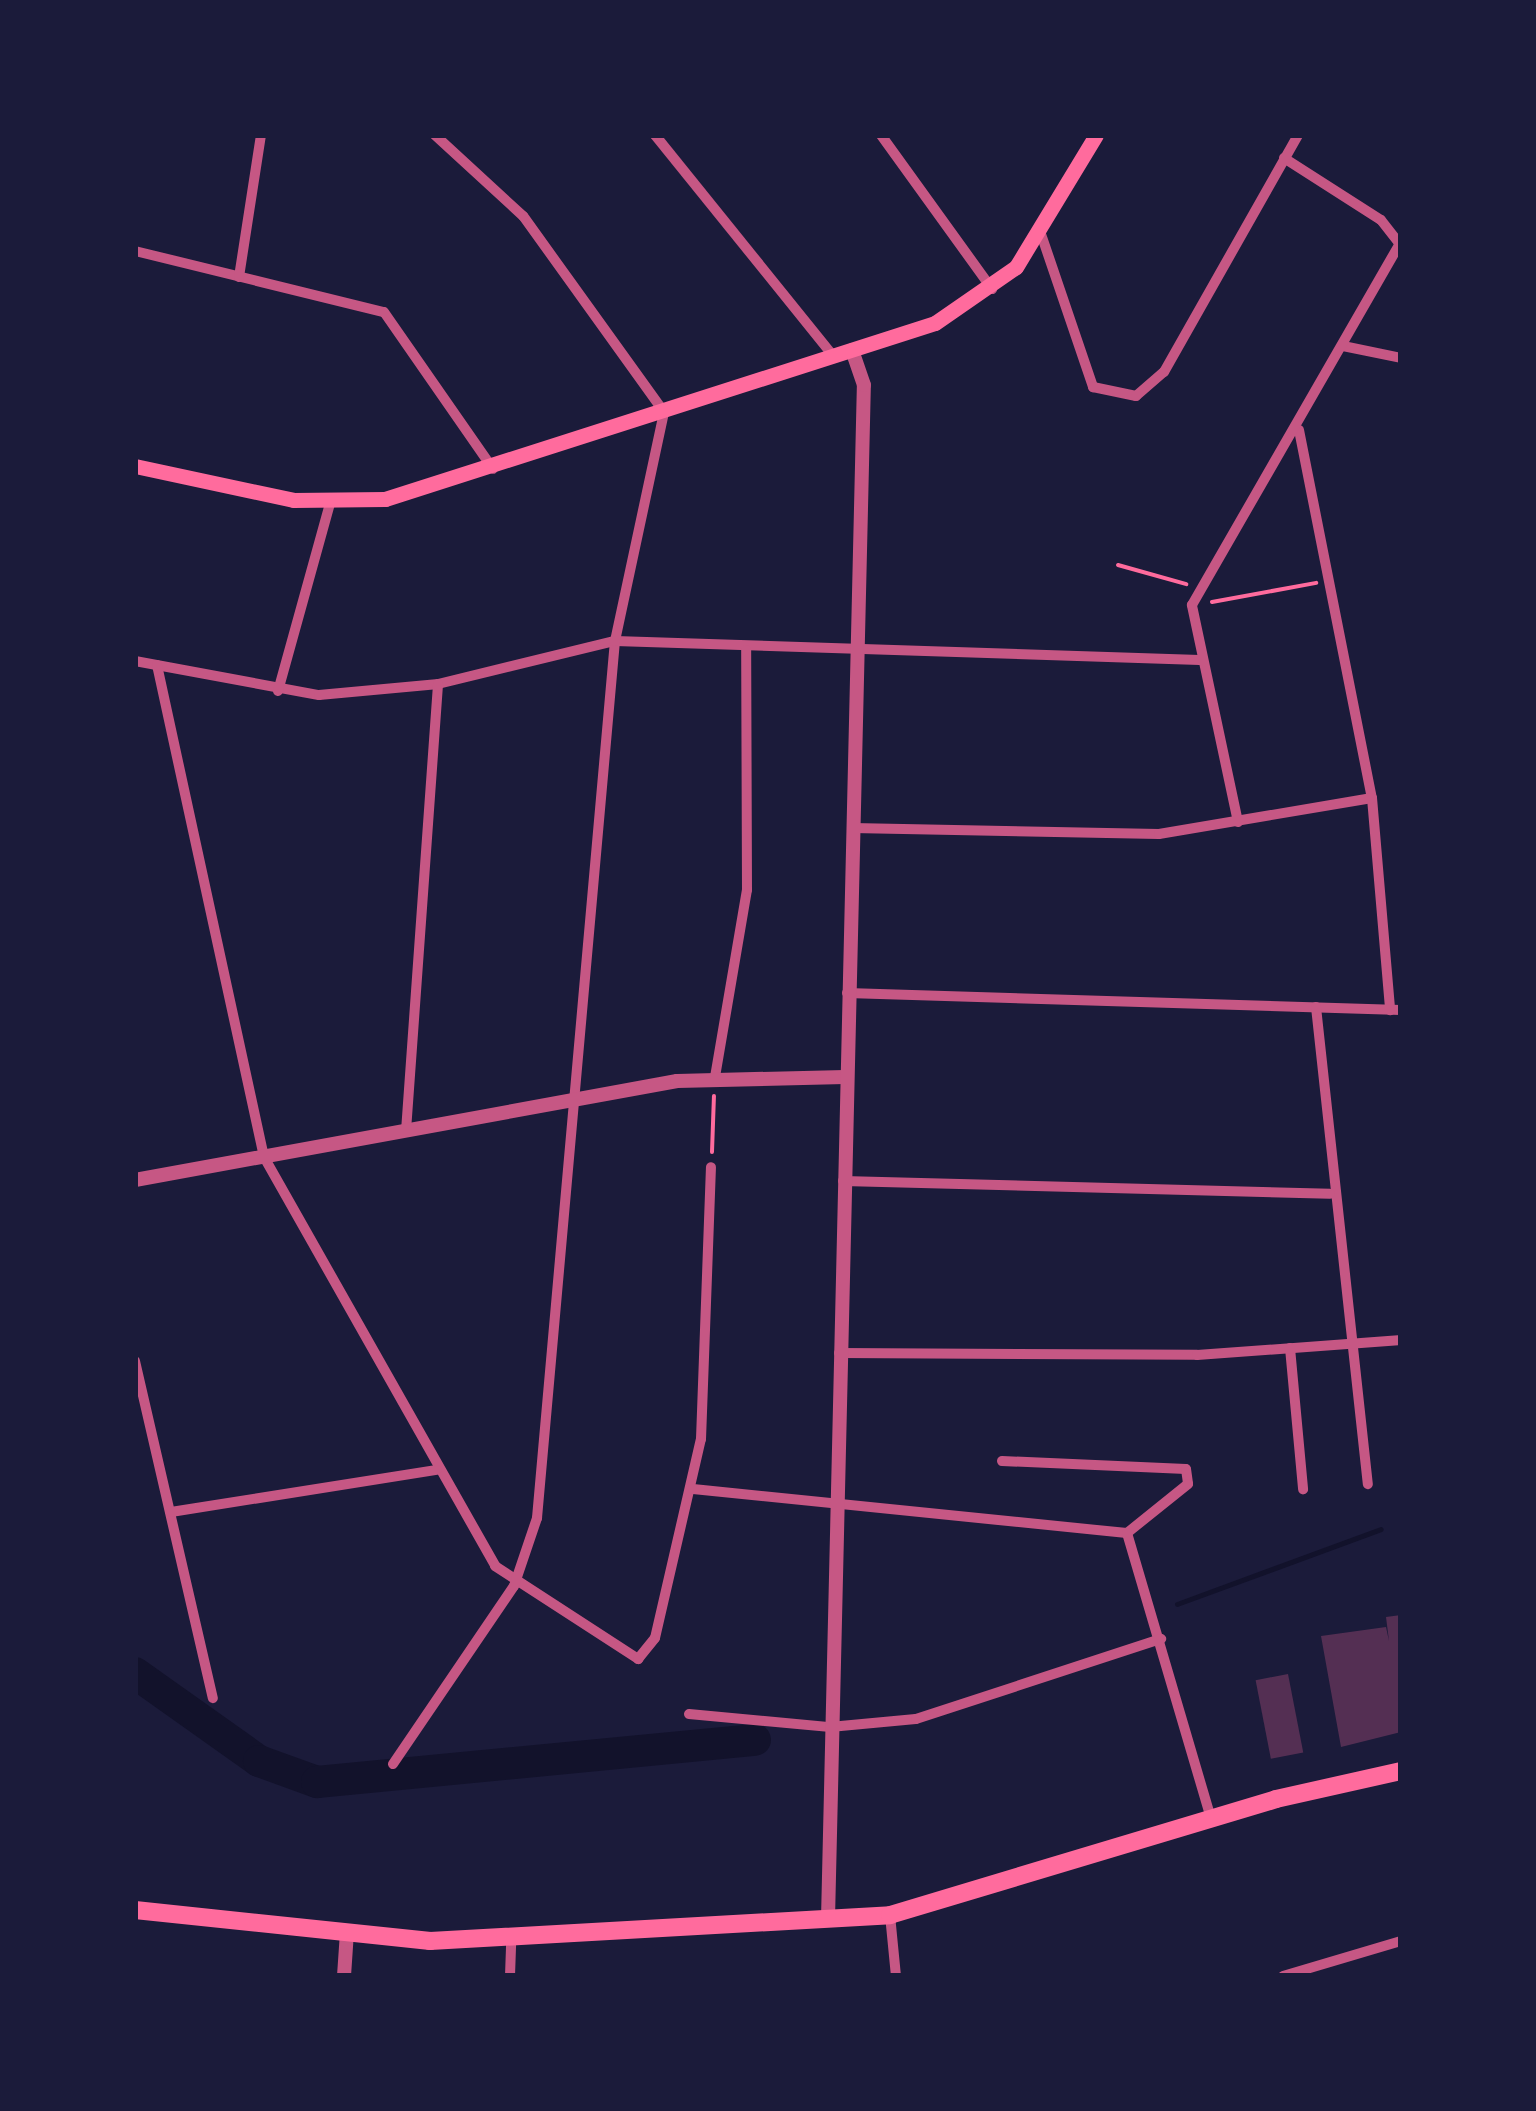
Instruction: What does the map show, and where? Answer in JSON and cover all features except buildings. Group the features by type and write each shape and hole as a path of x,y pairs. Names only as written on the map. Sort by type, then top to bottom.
{"main road":[{"path":"135,466 330,503 420,492 935,323 993,290 1041,234 1093,136"},
{"path":"135,1910 347,1932 511,1939 890,1915 1211,1818 1401,1771"}],"street":[{"path":"239,277 261,135"},
{"path":"392,1764 514,1586 537,1518 615,641 664,412 523,216 435,135"},
{"path":"655,135 834,357"},
{"path":"881,135 993,290"},
{"path":"1041,234 1093,387 1136,396 1164,372 1298,135"},
{"path":"1238,822 1200,660 1192,605 1298,430 1400,245 1381,220 1284,158"},
{"path":"135,251 384,312 493,469"},
{"path":"1343,346 1401,358"},
{"path":"828,1918 838,1353 864,385 852,350"},
{"path":"848,992 1395,1010 1372,798 1298,430"},
{"path":"278,691 330,503"},
{"path":"135,660 278,691 438,684 615,641 857,654 1200,660"},
{"path":"715,1076 747,890 746,650"},
{"path":"157,665 264,1157 436,1470 514,1586 626,1656 646,1654 655,1638 693,1488 709,1373 711,1167"},
{"path":"406,1131 438,684"},
{"path":"852,828 1158,834 1372,798"},
{"path":"1316,1007 1330,1194 1368,1484"},
{"path":"135,1180 715,1076 845,1077"},
{"path":"843,1181 1330,1194"},
{"path":"838,1353 1290,1348 1401,1340"},
{"path":"1290,1348 1303,1489"},
{"path":"135,1361 213,1698"},
{"path":"693,1488 1126,1533 1188,1484 1186,1469 1002,1461"},
{"path":"171,1512 436,1470"},
{"path":"1126,1533 1162,1638 1211,1818"},
{"path":"689,1714 830,1727 916,1720 1162,1638"},
{"path":"890,1915 896,1976"},
{"path":"344,1976 347,1932"},
{"path":"510,1976 511,1939"},
{"path":"1283,1976 1401,1941"}],"path":[{"path":"1118,566 1200,588"},
{"path":"1192,605 1331,580"},
{"path":"711,1167 715,1076"}],"waterway":[{"path":"1177,1604 1381,1529"},
{"path":"135,1673 259,1761 317,1782 755,1740"}]}
